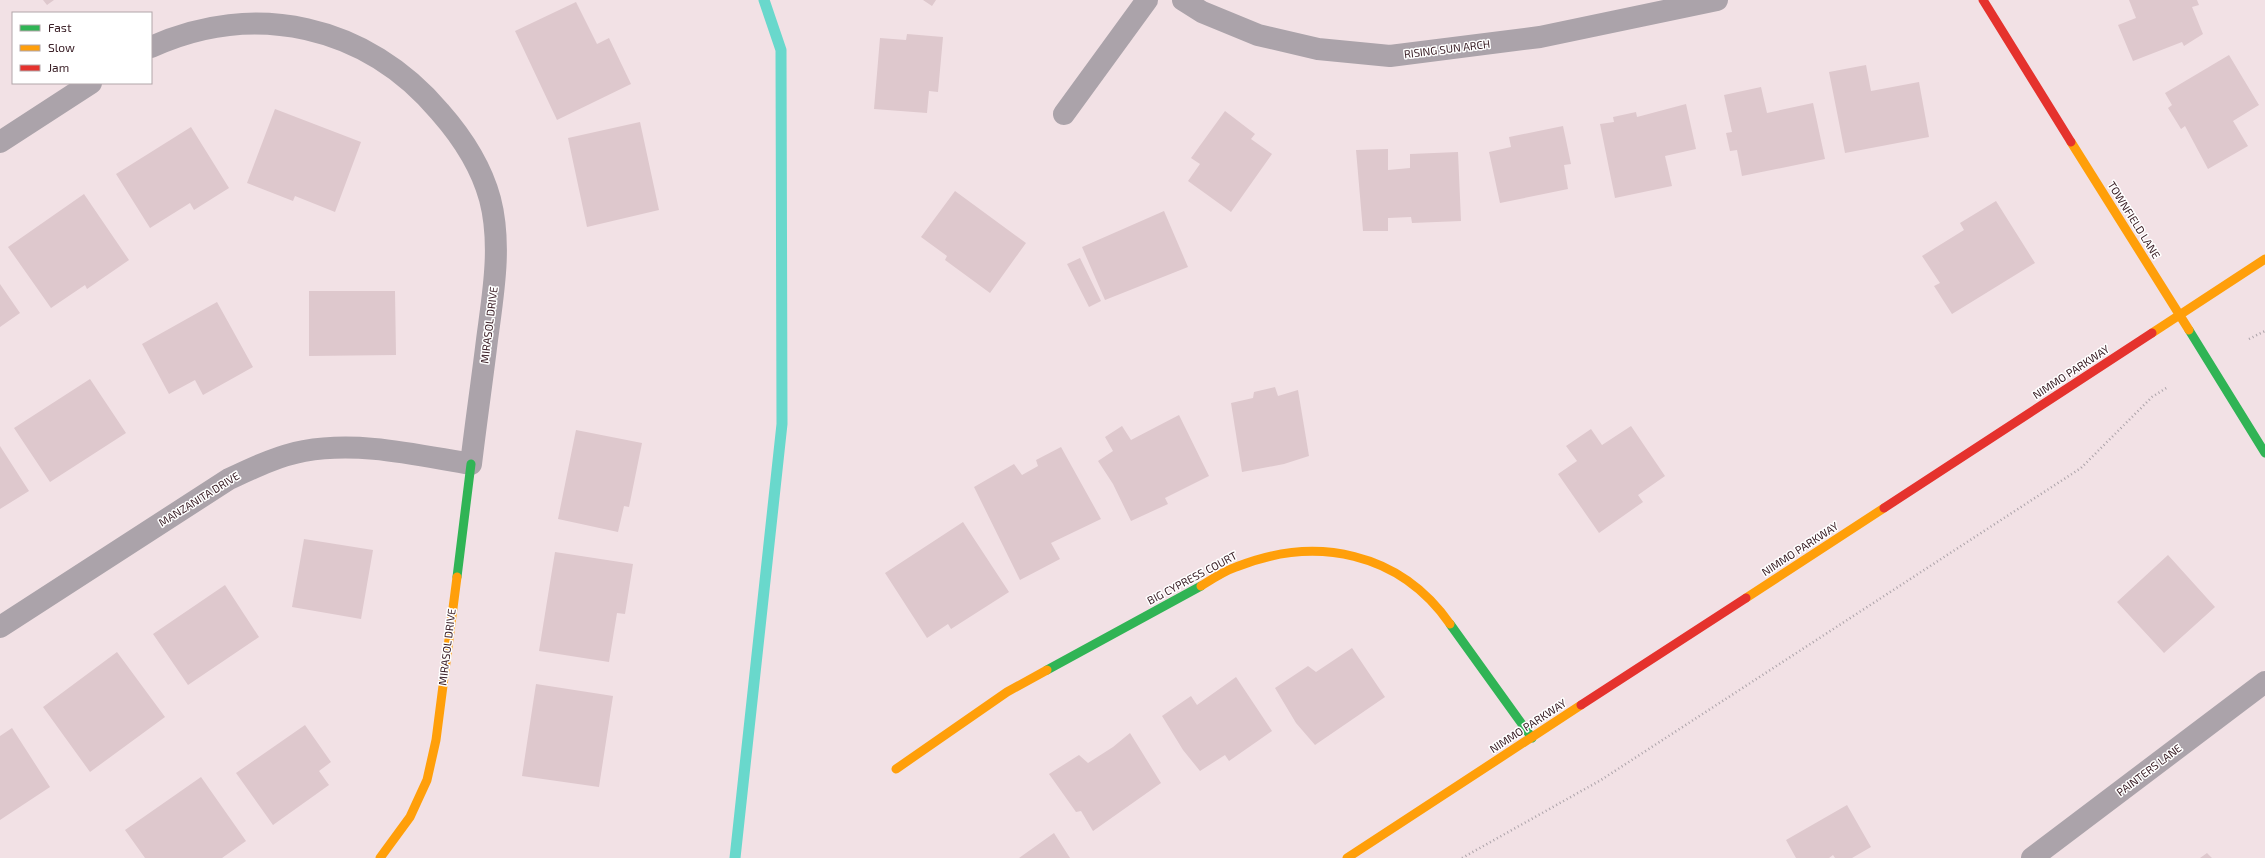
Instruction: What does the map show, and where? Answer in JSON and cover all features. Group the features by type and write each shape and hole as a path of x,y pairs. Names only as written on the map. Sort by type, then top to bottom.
{"street":[{"path":"1064,114 1146,0"},
{"name":"RISING SUN ARCH","path":"1183,0 1202,12 1258,35 1318,49 1390,56 1540,37 1717,0"},
{"name":"TOWNFIELD LANE","path":"1984,0 2265,453"},
{"name":"MIRASOL DRIVE","path":"152,47 205,26 241,21 278,21 314,28 352,42 391,64 423,92 451,125 475,160 490,199 495,235 496,272 436,740 427,780 410,817 380,858"},
{"path":"0,142 89,84"},
{"name":"NIMMO PARKWAY","path":"1347,858 2180,316 2265,259"},
{"name":"MANZANITA DRIVE","path":"0,627 229,479 267,461 303,451 342,446 376,448 471,464"},
{"name":"BIG CYPRESS COURT","path":"896,770 972,715 1008,692 1235,567 1269,556 1311,551 1353,555 1391,569 1418,586 1445,616 1532,738"},
{"name":"PAINTERS LANE","path":"2032,858 2265,682"}],"path":[{"path":"2249,339 2265,331"},
{"path":"1462,858 1602,780 2081,468 2152,397 2168,387"}],"building":[{"path":"43,0 54,0 47,5"},
{"path":"923,0 936,0 932,6"},
{"path":"2129,0 2197,0 2199,5 2192,7 2203,34 2184,46 2182,42 2133,61 2118,25 2136,18"},
{"path":"576,2 597,44 609,38 631,84 557,120 515,31"},
{"path":"907,34 943,37 938,92 929,91 927,113 874,109 880,38 906,40"},
{"path":"2229,55 2259,105 2233,121 2248,146 2208,169 2185,126 2181,129 2168,108 2172,105 2165,93"},
{"path":"1866,65 1871,91 1919,82 1929,137 1845,153 1829,72"},
{"path":"1761,87 1767,113 1813,103 1825,159 1742,176 1737,150 1730,151 1726,133 1732,132 1724,95"},
{"path":"1686,104 1696,149 1665,156 1672,186 1615,198 1600,124 1614,122 1613,117 1636,112 1637,117"},
{"path":"275,109 361,142 335,212 295,196 293,201 247,183"},
{"path":"1225,111 1255,134 1251,139 1272,154 1231,212 1188,181 1200,164 1191,158"},
{"path":"640,122 659,210 587,227 568,138"},
{"path":"1563,126 1571,164 1564,165 1568,189 1500,203 1489,152 1511,147 1509,137"},
{"path":"191,127 229,188 194,210 190,203 150,228 116,174"},
{"path":"1388,149 1388,170 1410,168 1410,154 1458,152 1461,221 1412,223 1411,217 1388,218 1388,231 1363,231 1356,150"},
{"path":"955,191 1026,243 990,293 945,260 947,256 921,237"},
{"path":"84,194 129,260 87,289 85,285 51,308 8,247"},
{"path":"1996,201 2035,263 1952,314 1934,286 1940,283 1922,256 1964,230 1960,223"},
{"path":"1164,211 1188,267 1105,300 1082,247"},
{"path":"1080,258 1101,301 1089,307 1067,264"},
{"path":"0,284 20,313 0,327"},
{"path":"309,291 395,291 396,355 309,356"},
{"path":"217,302 253,367 203,395 195,380 169,394 142,344"},
{"path":"90,379 126,433 50,482 14,428"},
{"path":"1275,387 1278,396 1298,390 1309,456 1284,464 1242,472 1231,403 1253,398 1254,392"},
{"path":"1179,415 1209,476 1165,498 1168,504 1131,521 1113,484 1098,461 1113,451 1105,437 1122,426 1131,440"},
{"path":"1631,426 1665,476 1638,495 1643,502 1599,533 1558,474 1577,461 1566,446 1591,429 1602,445"},
{"path":"576,430 642,443 629,507 624,506 618,532 558,519"},
{"path":"0,446 29,491 0,509"},
{"path":"1061,447 1101,519 1051,543 1060,559 1020,580 974,487 1014,464 1022,475 1038,466 1036,460"},
{"path":"963,522 1009,592 951,629 948,624 927,638 885,573"},
{"path":"304,539 373,550 361,619 292,607"},
{"path":"555,552 633,564 625,614 617,613 609,662 539,651"},
{"path":"2168,555 2215,607 2164,653 2117,602"},
{"path":"225,585 259,637 188,685 153,634"},
{"path":"1352,648 1385,697 1315,745 1296,723 1275,688 1308,666 1316,672"},
{"path":"117,652 165,717 90,772 43,707"},
{"path":"1236,677 1272,731 1229,761 1225,755 1200,771 1183,750 1162,716 1191,696 1197,705"},
{"path":"536,684 613,696 599,787 522,776"},
{"path":"305,725 331,762 319,771 329,785 273,825 236,773"},
{"path":"12,728 50,787 0,820 0,736"},
{"path":"1130,733 1161,783 1093,831 1081,811 1076,812 1049,774 1079,755 1088,763 1113,747"},
{"path":"201,777 246,841 222,858 145,858 125,830"},
{"path":"1847,805 1871,847 1852,858 1835,858 1833,855 1829,858 1796,858 1786,840"},
{"path":"1054,833 1070,858 1019,858"},
{"path":"2207,853 2212,858 2200,858"}],"waterway":[{"path":"735,858 782,424 781,50 764,0"}],"traffic: fast":[{"path":"2189,330 2265,453"},
{"path":"457,577 471,464"},
{"path":"1047,670 1201,586"},
{"path":"1450,624 1532,738"}],"traffic: slow":[{"path":"2071,142 2189,330"},
{"path":"2152,333 2265,259"},
{"path":"1746,598 1884,508"},
{"path":"1201,586 1218,575 1266,557 1296,552 1326,552 1354,556 1381,566 1407,580 1430,600 1450,624"},
{"path":"380,858 410,817 427,780 436,740 457,577"},
{"path":"896,769 1007,692 1047,670"},
{"path":"1347,858 1581,705"}],"traffic: jam":[{"path":"1983,0 2071,142"},
{"path":"1884,508 2152,333"},
{"path":"1581,705 1746,598"}]}
